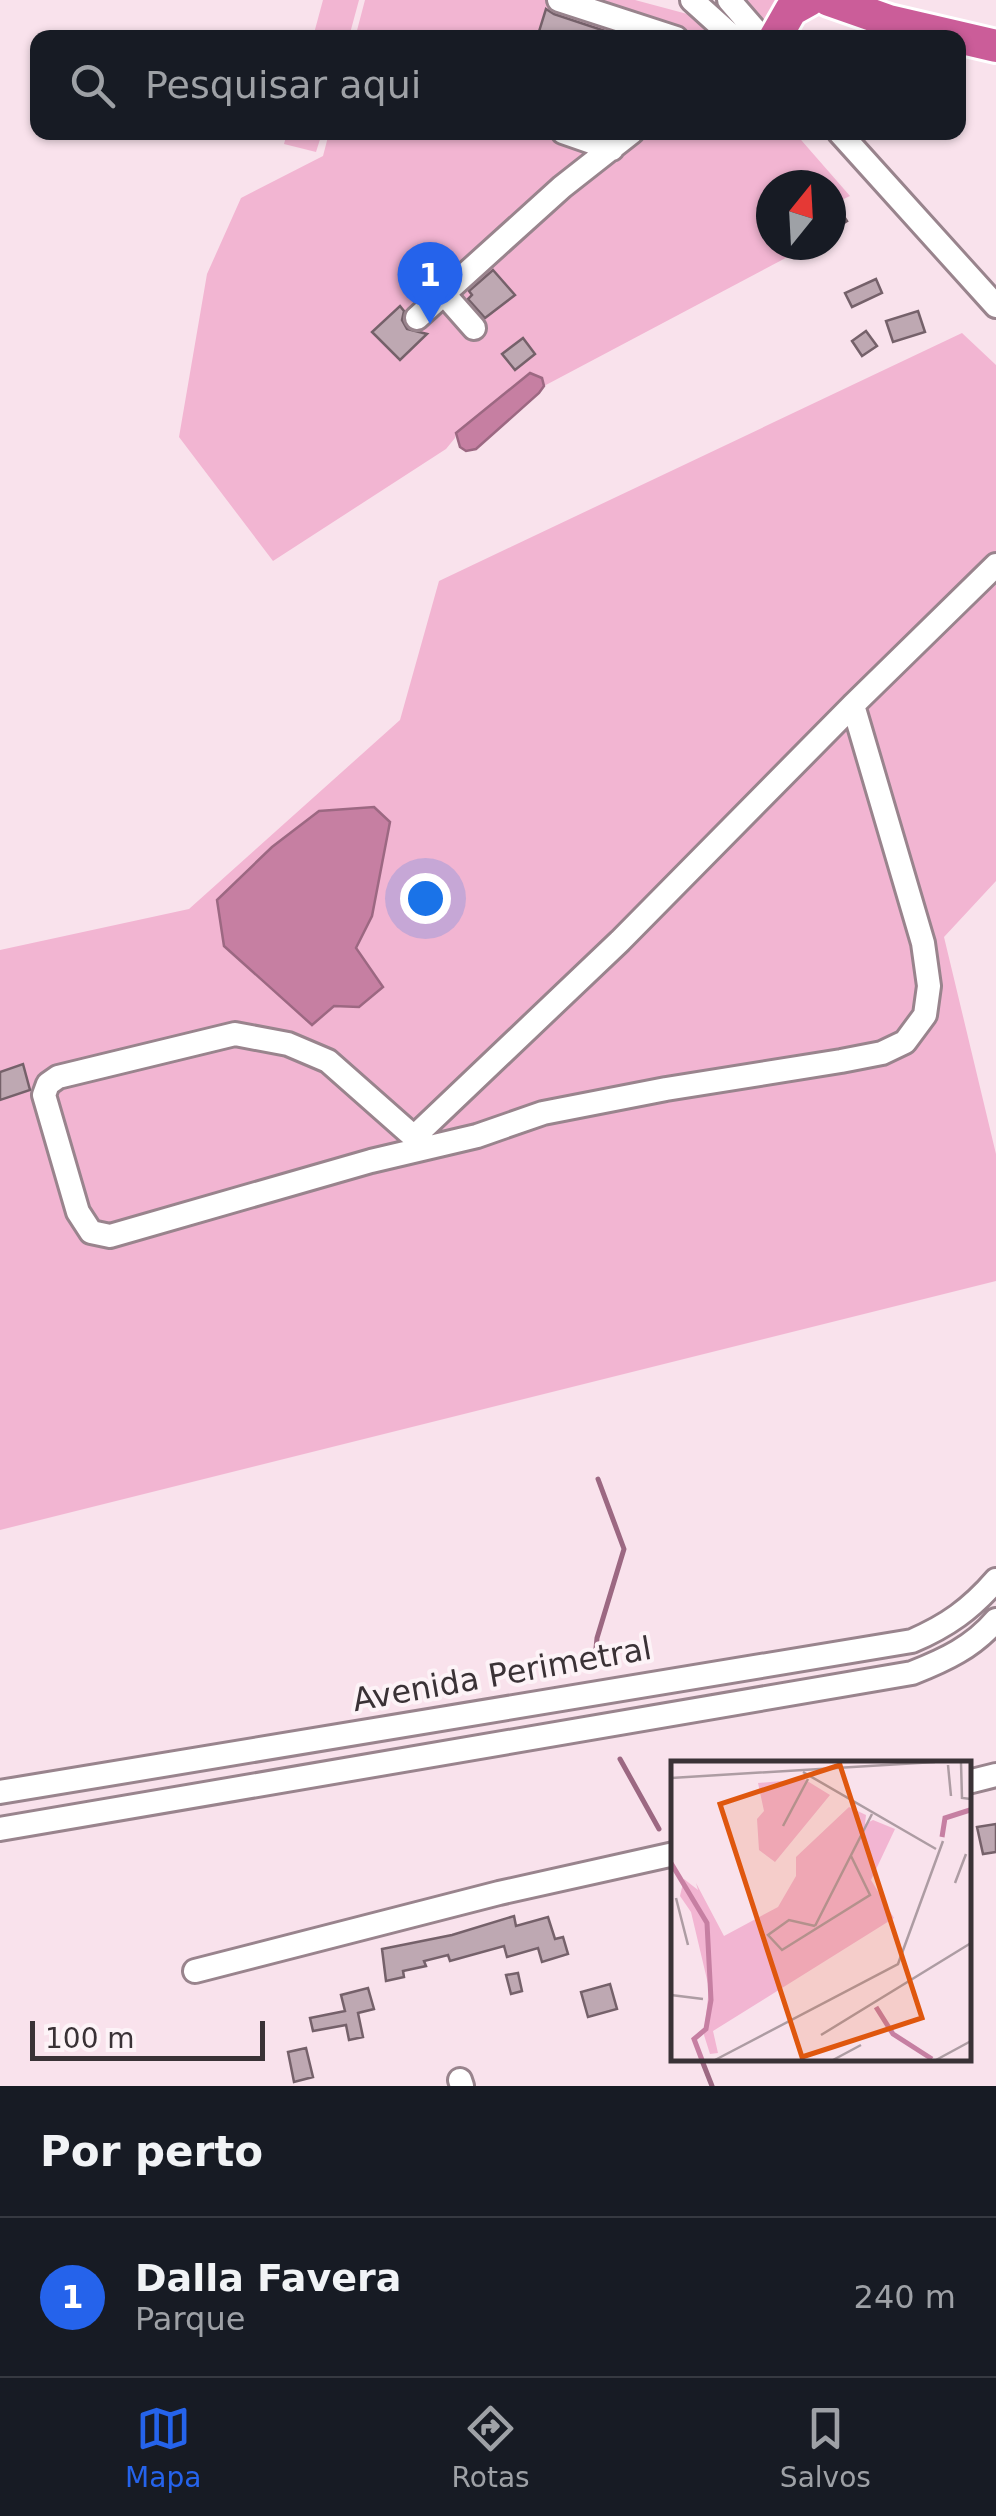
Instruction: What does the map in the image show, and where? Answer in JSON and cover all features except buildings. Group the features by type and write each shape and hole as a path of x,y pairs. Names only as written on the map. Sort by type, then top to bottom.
{"highway":[{"path":"780,30 791,10 809,0"},
{"path":"829,0 889,21 930,30"},
{"path":"887,0 945,30"},
{"path":"966,38 996,46"}],"street":[{"path":"559,0 651,30"},
{"path":"692,0 717,30"},
{"path":"728,0 755,30"},
{"path":"586,140 612,149"},
{"path":"417,318 562,188 623,140"},
{"path":"846,140 996,306"},
{"path":"444,294 474,328"},
{"path":"421,1143 852,705 996,566"},
{"path":"421,1143 328,1060 288,1044 235,1034 58,1077 48,1084 44,1095 78,1212 92,1232 110,1236 421,1143 542,1113 841,1061 882,1052 905,1042 925,1015 929,986 923,943 852,705"},
{"name":"Avenida Perimetral","path":"0,1792 912,1641 943,1628 974,1606 996,1580"},
{"name":"Avenida Perimetral","path":"0,1828 912,1673 953,1656 996,1620"},
{"path":"971,1781 996,1775"},
{"path":"194,1972 671,1855"}],"shaded area":[{"path":"323,0 359,0 351,30 315,30"},
{"path":"365,0 635,0 691,15 706,30 357,30"},
{"path":"739,0 790,0 770,30 765,30"},
{"path":"285,140 320,140 316,152 284,144"},
{"path":"327,140 801,140 827,170 756,170 756,260 782,260 544,386 542,378 456,433 446,449 273,561 179,437 207,274 241,198 323,156"},
{"path":"962,333 996,365 996,881 944,937 996,1154 996,1281 0,1530 0,950 189,909 400,720 439,581"},
{"path":"530,373 542,378 544,386 539,393 476,449 466,451 460,447 456,433"},
{"path":"374,807 390,822 372,916 356,948 383,987 359,1007 334,1006 312,1025 224,946 217,900 272,847 319,811"}],"waterway":[{"path":"594,1669 597,1638 624,1549 598,1479"},
{"path":"620,1759 659,1829"},
{"path":"702,2061 712,2086"}],"place":[{"name":"Dalla Favera","path":"430,324"}]}
